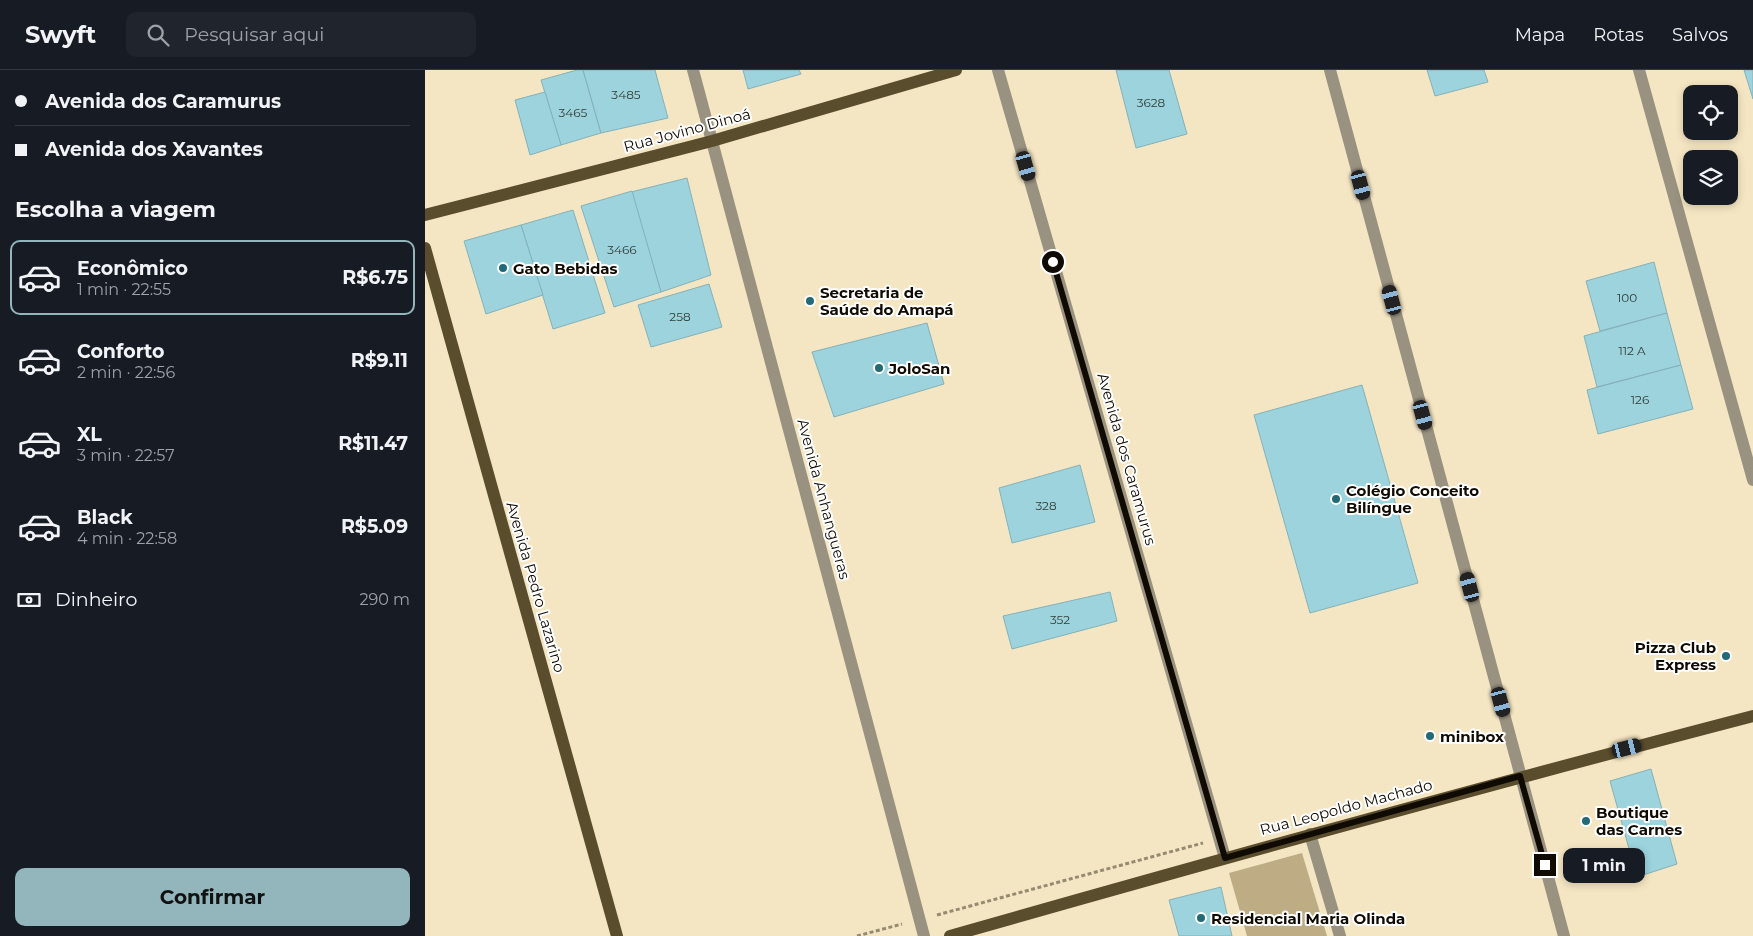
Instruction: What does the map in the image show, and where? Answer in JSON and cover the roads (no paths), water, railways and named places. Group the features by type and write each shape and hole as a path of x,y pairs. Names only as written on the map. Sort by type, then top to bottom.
{"main road":[{"name":"Rua Jovino Dinoá","path":"425,215 712,141 956,70"},
{"name":"Avenida Pedro Lazarino","path":"425,248 617,936"},
{"name":"Rua Leopoldo Machado","path":"950,936 1520,776 1753,716"}],"street":[{"name":"Avenida Anhangueras","path":"693,70 924,936"},
{"name":"Avenida dos Caramurus","path":"998,70 1225,858"},
{"path":"1330,70 1564,936"},
{"path":"1639,70 1753,480"},
{"path":"1310,834 1340,936"}],"place":[{"name":"Gato Bebidas","path":"503,268"},
{"name":"Secretaria de Saúde do Amapá","path":"810,301"},
{"name":"JoloSan","path":"879,368"},
{"name":"Colégio Conceito Bilíngue","path":"1336,499"},
{"name":"Pizza Club Express","path":"1726,656"},
{"name":"minibox","path":"1430,736"},
{"name":"Boutique das Carnes","path":"1586,821"},
{"name":"Residencial Maria Olinda","path":"1201,918"}]}
